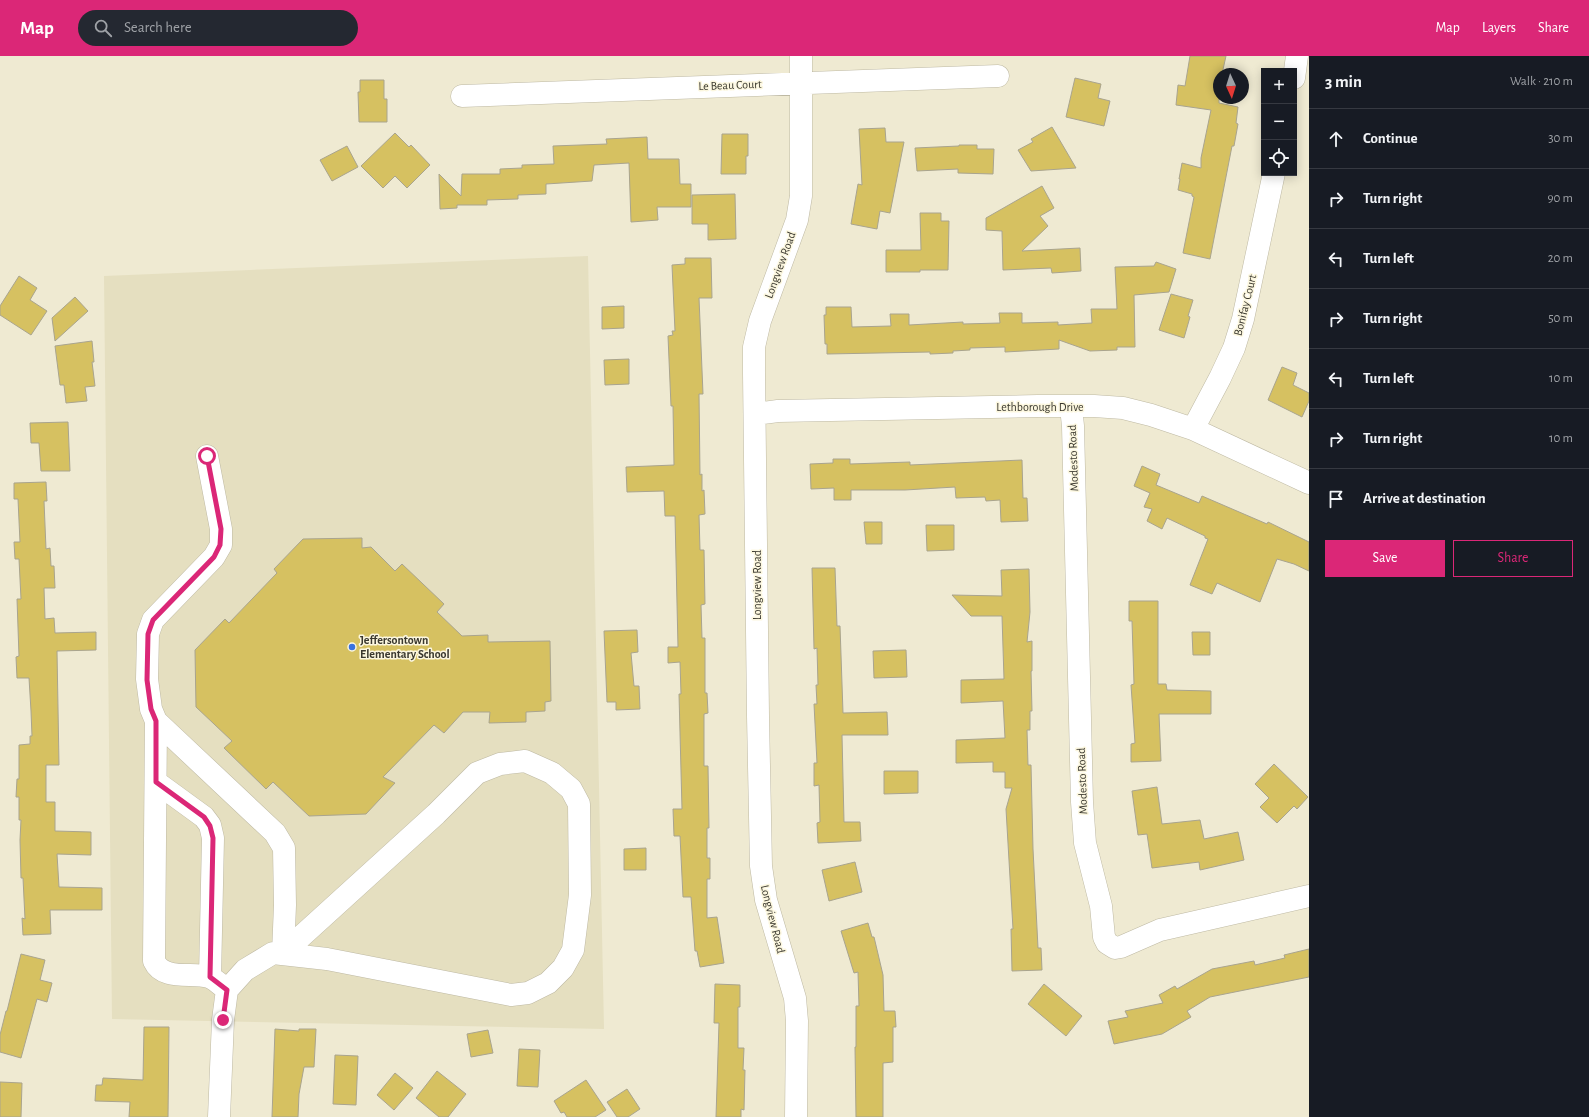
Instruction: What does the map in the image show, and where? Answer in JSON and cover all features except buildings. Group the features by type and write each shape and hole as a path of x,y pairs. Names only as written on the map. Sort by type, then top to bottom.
{"street":[{"name":"Longview Road","path":"796,1117 797,1021 795,998 766,900 761,866 754,346 760,321 797,220 801,196 802,56"},
{"path":"1295,68 1297,56"},
{"name":"Le Beau Court","path":"462,96 802,82 998,76"},
{"name":"Bonifay Court","path":"1193,429 1234,348 1243,319 1273,176"},
{"name":"Lethborough Drive","path":"755,414 778,411 1038,406 1094,406 1123,408 1151,415 1193,429 1309,483"},
{"name":"Modesto Road","path":"1070,407 1073,426 1082,802 1085,843 1101,906 1104,937 1107,943 1115,948 1121,947 1160,930 1309,896"},
{"path":"207,456 221,529 220,545 214,557 153,620 148,634 147,680 151,709 156,721 154,961 160,969 169,973 210,977 227,990"},
{"path":"156,721 275,833 284,848 285,905 283,953"},
{"path":"219,1117 223,1020 227,990 245,970 273,953 327,959 511,995 528,993 548,982 563,968 573,950 580,895 578,804 571,789 552,772 525,761 500,764 477,774 436,814 283,953"},
{"path":"156,782 204,817 210,826 213,838 210,977"}],"shaded area":[{"name":"Jeffersontown Elementary School","path":"588,256 604,1029 112,1019 104,276"}],"place":[{"name":"Jeffersontown Elementary School","path":"352,647"}],"route":[{"path":"207,456 221,529 220,545 214,557 153,620 148,634 147,680 151,709 156,721 156,782 204,817 210,826 213,838 210,977 227,990 223,1020"}]}
